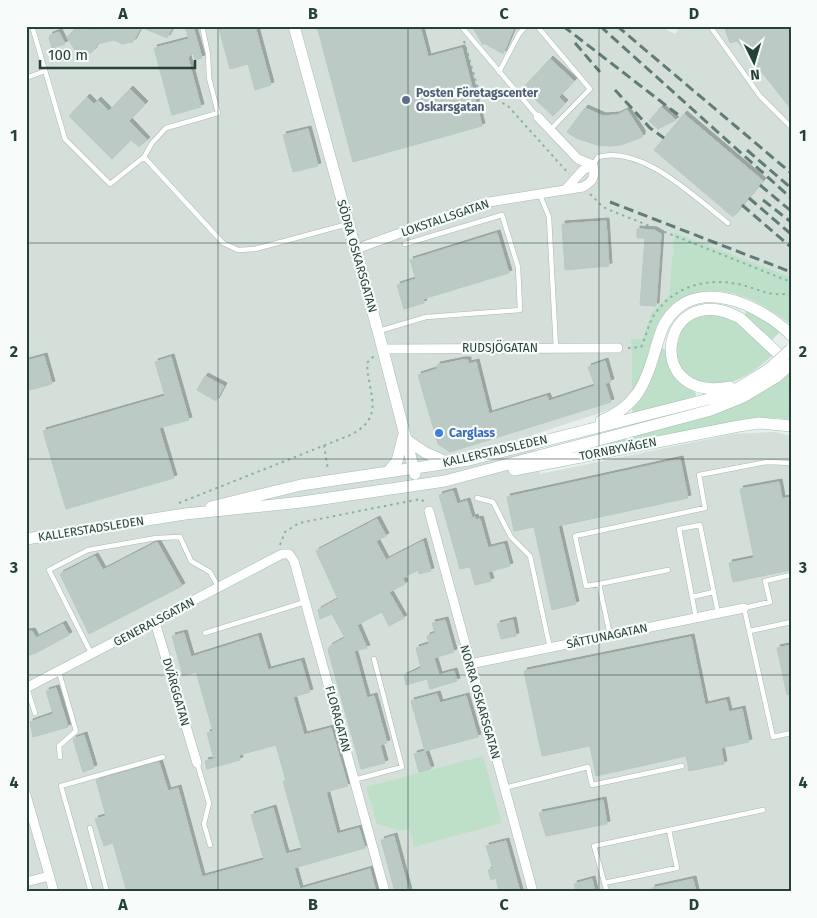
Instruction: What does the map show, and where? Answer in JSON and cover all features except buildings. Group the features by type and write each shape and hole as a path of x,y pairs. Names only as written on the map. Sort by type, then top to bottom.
{"main road":[{"name":"SÖDRA OSKARSGATAN","path":"294,26 356,249 418,486"},
{"name":"TORNBYVÄGEN","path":"576,431 613,416 624,409 635,398 650,369 660,331 666,321 674,312 694,300 716,297 740,302 768,315 791,335"},
{"path":"753,380 715,389 704,388 686,380 674,368 671,359 670,350 674,331 687,316 708,310 719,310 740,318 791,365"},
{"name":"KALLERSTADSLEDEN","path":"26,538 185,514 302,502 445,481 711,410 743,397 772,373 791,349"},
{"name":"KALLERSTADSLEDEN","path":"185,514 244,497 301,484 450,463 708,399 732,392 753,380 791,365"},
{"name":"TORNBYVÄGEN","path":"445,481 739,426 758,423 791,426"},
{"path":"388,472 397,461 406,435 426,453 450,463"}],"street":[{"path":"538,117 578,159 593,165"},
{"path":"565,190 574,178 593,165"},
{"path":"583,187 592,182 595,174 593,165"},
{"name":"LOKSTALLSGATAN","path":"356,249 484,203 583,187"},
{"name":"RUDSJÖGATAN","path":"383,351 618,348"},
{"name":"NORRA OSKARSGATAN","path":"429,511 533,892"},
{"name":"GENERALSGATAN","path":"27,688 282,554"},
{"name":"FLORAGATAN","path":"282,554 292,557 385,892"},
{"name":"SÄTTUNAGATAN","path":"470,664 744,608"},
{"name":"DVÄRGGATAN","path":"155,622 197,763"},
{"path":"26,796 54,892"},
{"path":"26,882 50,876"}],"lane":[{"path":"32,26 65,139 110,184 144,157 152,143 166,128 218,113 209,78 208,54 202,26"},
{"path":"461,26 465,34 538,117"},
{"path":"499,72 519,34 526,26"},
{"path":"537,26 590,90 550,130"},
{"path":"710,26 760,96 791,127"},
{"path":"26,78 45,71"},
{"path":"593,165 598,157 609,154 650,164 728,223"},
{"path":"144,157 223,242 238,250 255,249 348,224"},
{"path":"540,195 549,217 556,348"},
{"path":"378,331 426,317 520,310 518,267 502,215 404,244"},
{"path":"668,570 586,586 575,536 705,508 699,475 767,462 791,463"},
{"path":"476,498 493,502 511,537 530,556 550,648"},
{"path":"696,618 679,529 700,524 718,613"},
{"path":"92,654 49,570 88,550 156,538 180,537 191,561 210,572 219,588"},
{"path":"791,575 766,580 770,602 744,608 773,737 791,733"},
{"path":"599,584 610,635"},
{"path":"692,596 714,592"},
{"path":"205,633 305,602"},
{"path":"750,631 791,622"},
{"path":"354,780 402,767 374,659"},
{"path":"59,672 76,732 64,739 60,746 60,757"},
{"path":"27,688 34,713"},
{"path":"91,892 61,786 163,757"},
{"path":"197,763 209,803 204,824 210,845"},
{"path":"504,788 588,768 592,785 682,766"},
{"path":"607,892 594,846 763,810"},
{"path":"90,828 107,892"},
{"path":"604,883 677,868 669,830"}],"path":[{"path":"465,34 464,41 478,89 508,106 574,178"},
{"path":"583,187 603,206 612,211 791,282"},
{"path":"173,504 205,494 358,431 369,421 373,405 367,363 373,356 383,351"},
{"path":"324,445 328,474"},
{"path":"282,554 281,538 291,526 421,499 429,511"},
{"path":"334,510 335,517"}],"shaded area":[{"path":"26,26 659,26 675,34 682,26 791,26 791,277 674,232 669,295 651,313 642,339 631,339 632,393 615,408 532,435 540,474 733,434 775,432 791,436 791,892 26,892"}],"green space":[{"path":"674,232 791,277 791,325 755,302 728,292 700,292 681,299 665,312 659,320 640,377 632,393 631,339 642,339 651,313 669,295"},
{"path":"748,309 781,331 772,340 744,315"},
{"path":"716,314 738,323 774,354 757,368 737,380 713,384 692,378 684,372 678,363 677,352 681,333 686,324 694,318"},
{"path":"661,348 665,349 668,363 674,374 682,383 695,391 696,396 633,414 632,408 646,387"},
{"path":"789,373 791,420 777,418 746,419 526,465 743,403"},
{"path":"483,756 502,823 414,847 409,829 402,831 377,824 366,787"}],"railway":[{"path":"563,26 681,117"},
{"path":"600,26 791,198"},
{"path":"617,26 791,173"},
{"path":"575,43 600,72"},
{"path":"615,90 650,128 664,138"},
{"path":"747,150 791,188"},
{"path":"760,185 791,211"},
{"path":"749,198 791,234"},
{"path":"763,200 791,222"},
{"path":"610,202 791,272"},
{"path":"742,205 791,247"}],"place":[{"name":"Posten Företagscenter Oskarsgatan","path":"406,100"},
{"name":"Carglass","path":"439,433"}]}
